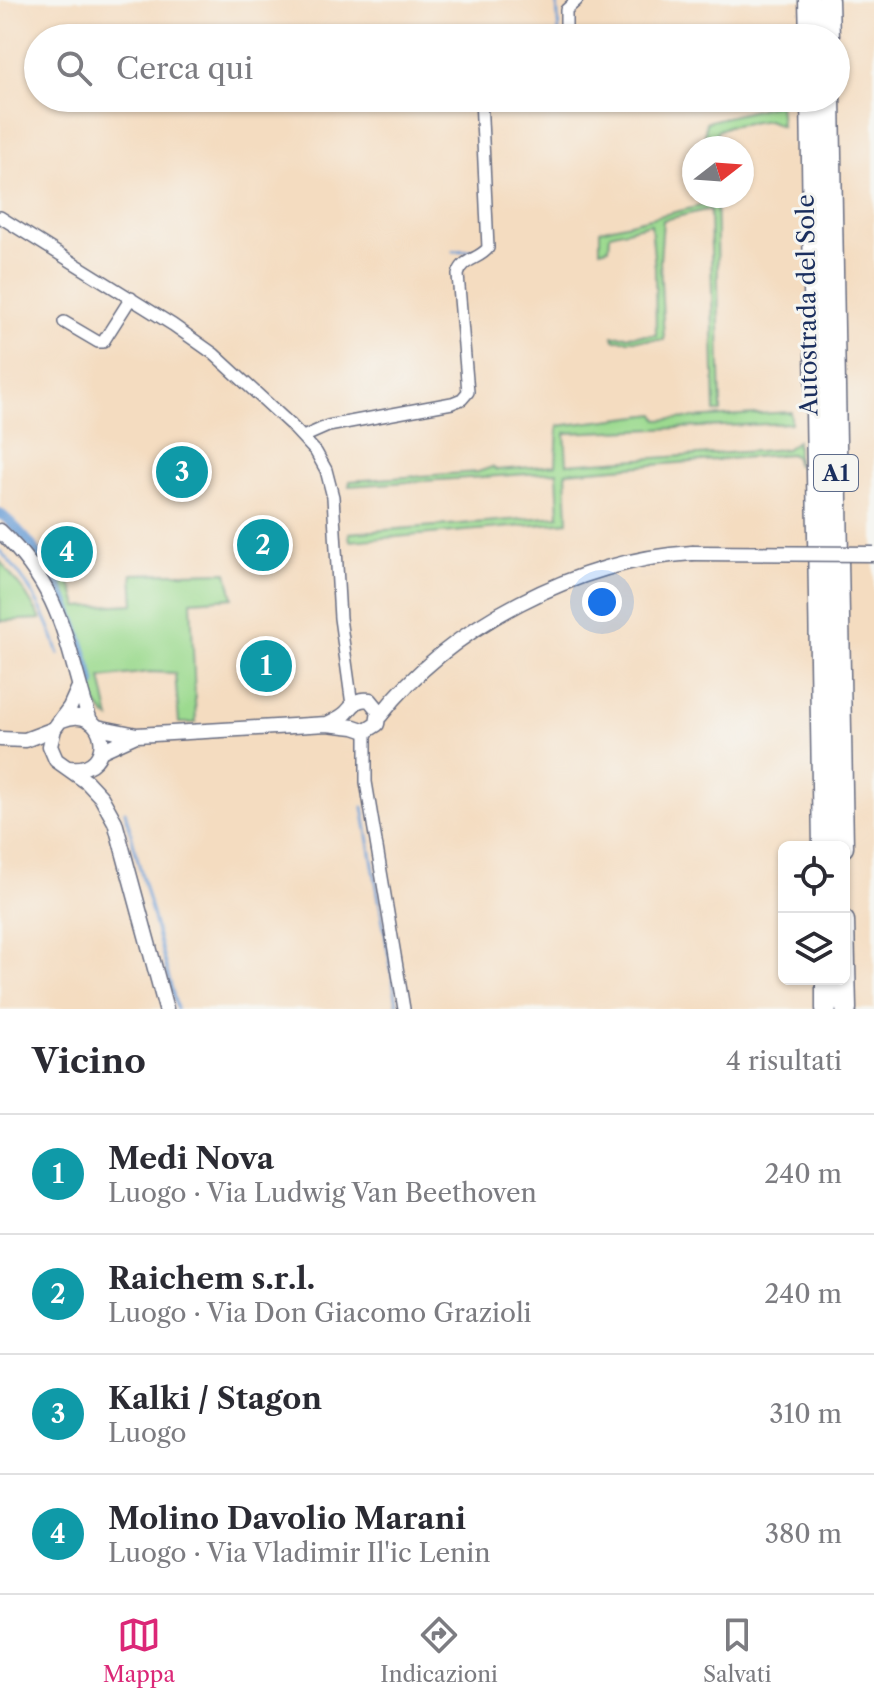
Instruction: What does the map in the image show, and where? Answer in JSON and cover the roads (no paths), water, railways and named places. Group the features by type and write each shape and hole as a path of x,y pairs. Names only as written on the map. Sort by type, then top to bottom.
{"highway":[{"path":"809,0 810,24"},
{"path":"828,0 829,24"},
{"name":"Autostrada del Sole","path":"811,112 823,841"},
{"name":"Autostrada del Sole","path":"830,112 843,841"},
{"path":"826,985 826,1009"},
{"path":"845,985 846,1009"}],"street":[{"path":"566,24 566,10 577,0"},
{"path":"303,437 328,426 452,403 468,392 458,275 464,263 488,248 482,112"},
{"path":"0,217 131,298 214,354 316,452 330,482 336,526 349,720 360,729 404,1009"},
{"path":"64,322 103,342 131,298"},
{"path":"0,531 30,563 52,599 72,651 79,687 102,742 98,756 101,797 120,837 166,1009"},
{"path":"25,740 76,716 137,735 327,724 360,729 376,726 398,692 479,628 540,593 593,571 629,561 692,553 874,554"},
{"path":"346,667 368,700 378,706 380,716"},
{"path":"52,754 50,737 79,687"},
{"path":"327,724 358,700 398,692"},
{"path":"0,739 25,740 52,754 62,765 78,769 137,735"},
{"path":"69,768 101,797"}],"waterway":[{"path":"557,0 558,24"},
{"path":"454,251 478,250"},
{"path":"0,513 19,531 49,570 70,612 92,684"},
{"path":"0,551 36,599 59,654"},
{"path":"363,807 398,1009"},
{"path":"125,811 177,1009"}],"place":[{"name":"Kalki / Stagon","path":"182,472"},
{"name":"Raichem s.r.l.","path":"263,545"},
{"name":"Molino Davolio Marani","path":"67,552"},
{"name":"Medi Nova","path":"266,666"}]}
